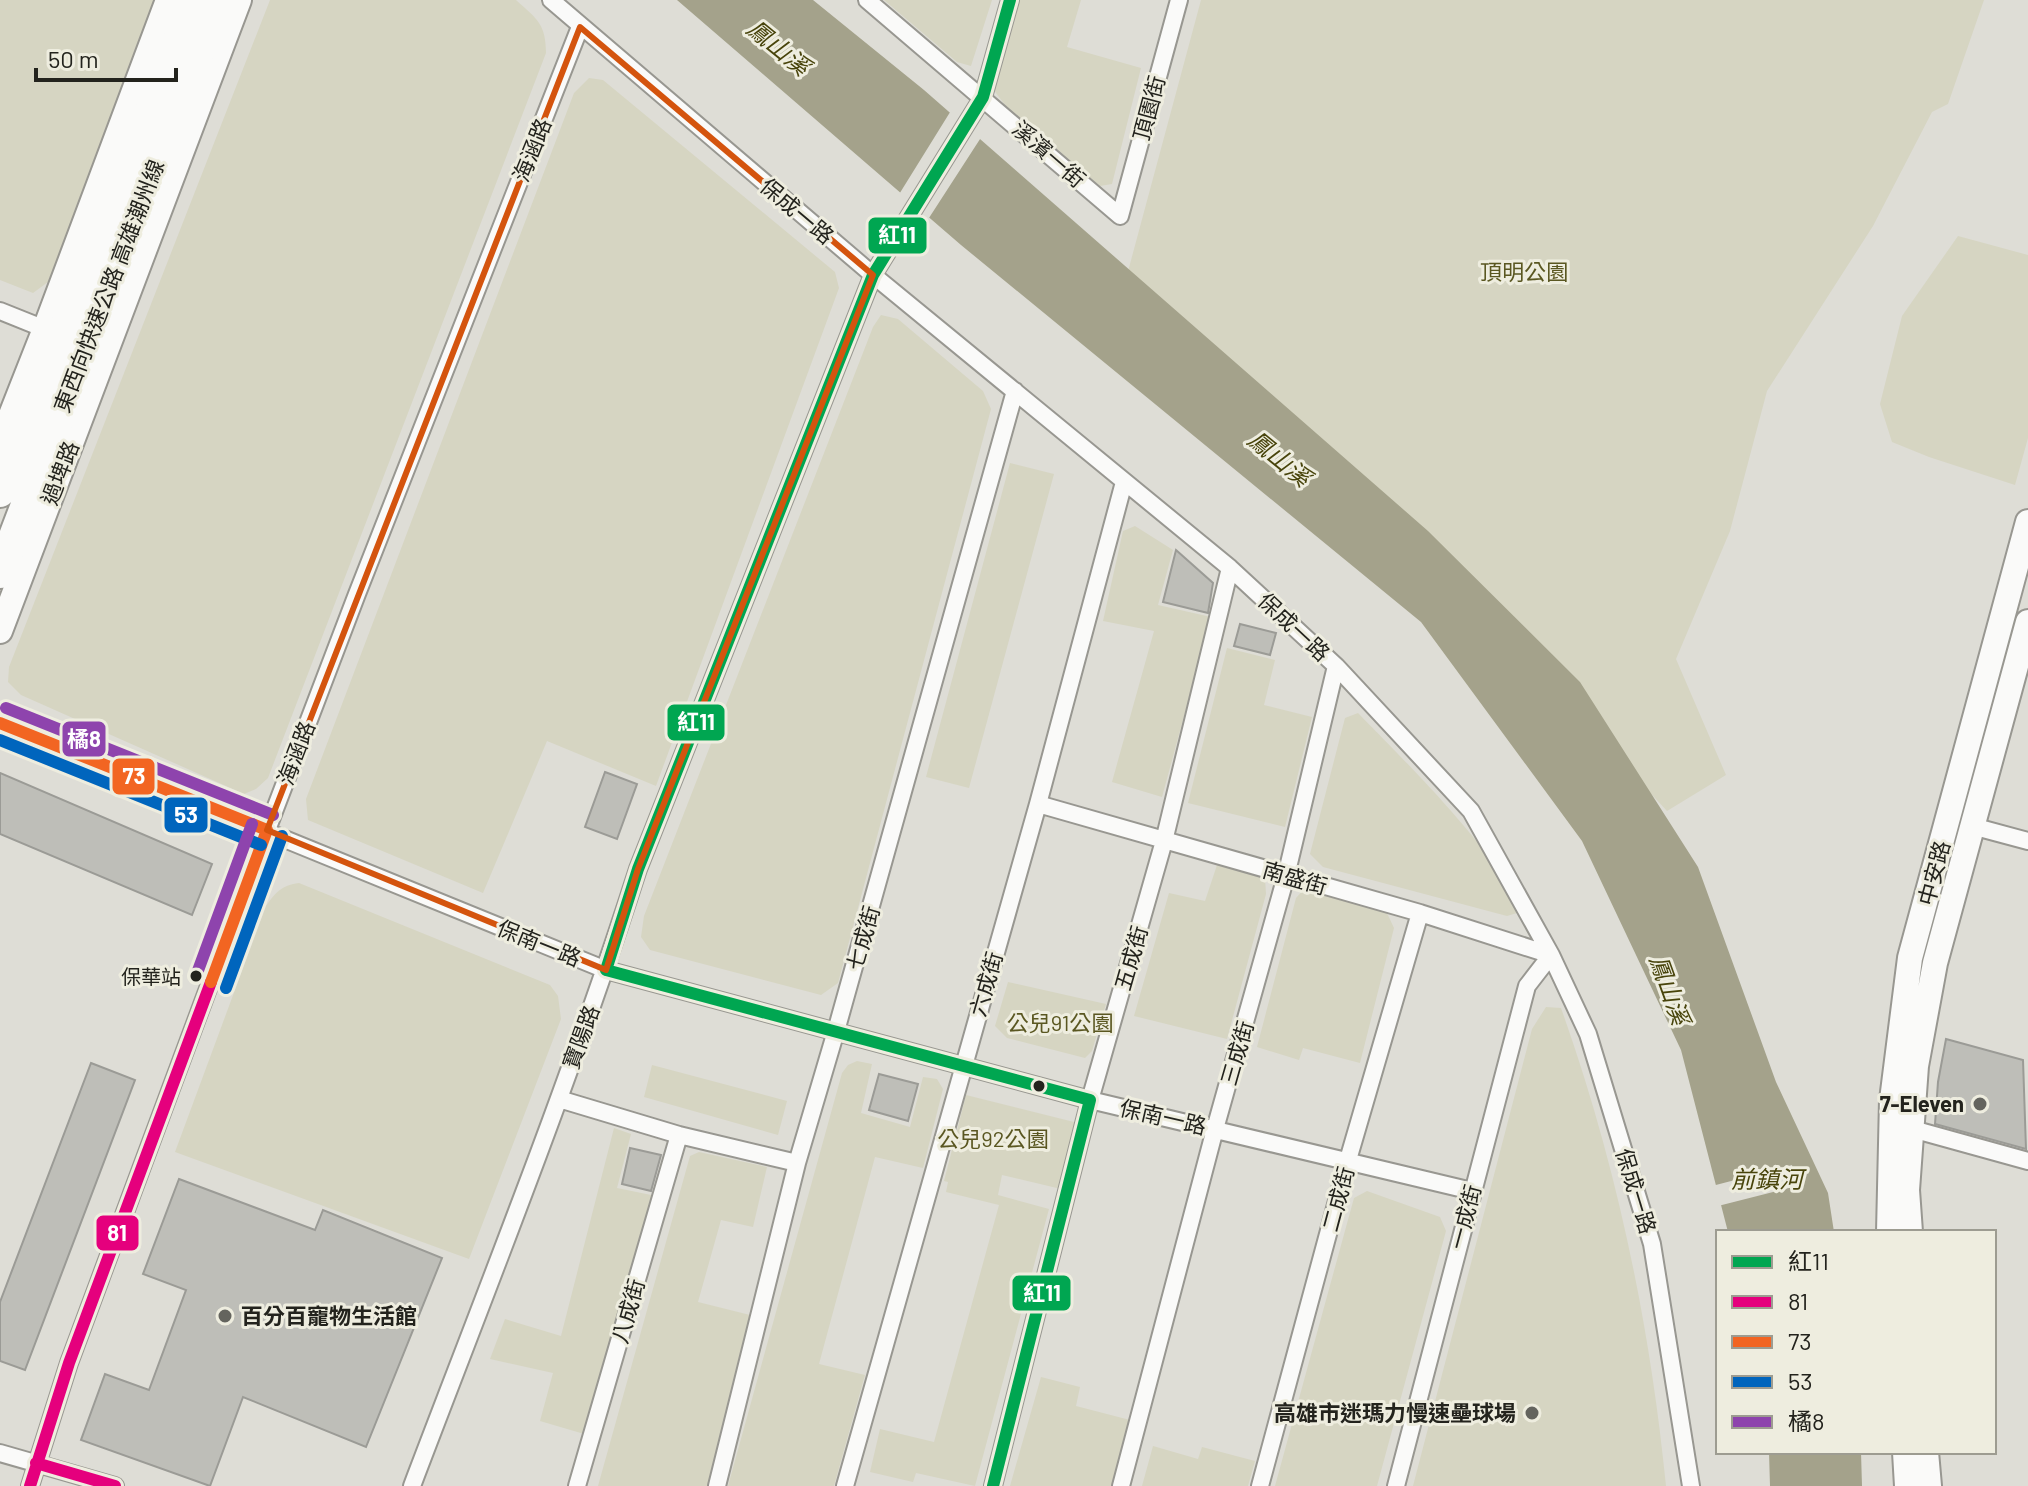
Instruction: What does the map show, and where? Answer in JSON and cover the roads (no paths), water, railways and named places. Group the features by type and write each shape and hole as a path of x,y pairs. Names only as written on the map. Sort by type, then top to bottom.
{"highway":[{"name":"東西向快速公路 高雄潮州線","path":"0,492 194,0"},
{"name":"東西向快速公路 高雄潮州線","path":"0,573 219,0"}],"street":[{"path":"0,443 168,0"},
{"name":"過埤路","path":"0,631 239,0"},
{"name":"保成一路","path":"551,0 873,275 1230,568 1336,666 1471,811 1551,955 1588,1034 1652,1244 1691,1486"},
{"name":"溪濱一街","path":"867,0 1120,216"},
{"name":"寶陽路","path":"412,1486 559,1099 606,970 638,869 873,275 983,97 1010,0"},
{"name":"頂園街","path":"1120,216 1179,0"},
{"name":"海涵路","path":"30,1486 69,1363 267,830 580,27"},
{"path":"0,311 45,329"},
{"name":"七成街","path":"717,1486 797,1163 1015,391"},
{"name":"六成街","path":"845,1486 1038,804 1124,482"},
{"name":"中安路","path":"1910,1230 1902,1127 1892,1100 1910,958 2028,522"},
{"name":"五成街","path":"993,1486 1090,1100 1164,841 1230,568"},
{"name":"中安路","path":"1889,1230 1902,1127 1935,963 2028,622"},
{"name":"三成街","path":"1121,1486 1215,1129 1286,876 1336,666"},
{"name":"保南一路","path":"0,723 606,970 1090,1100 1472,1191"},
{"name":"南盛街","path":"1038,804 1420,913 1551,955"},
{"path":"1972,826 2028,841"},
{"name":"二成街","path":"1260,1486 1348,1160 1420,913"},
{"name":"一成街","path":"1396,1486 1527,986 1551,955"},
{"path":"559,1099 679,1135 797,1163"},
{"path":"1902,1127 2028,1161"},
{"name":"八成街","path":"577,1486 679,1135"},
{"path":"0,1453 115,1486"},
{"path":"1905,1454 1907,1486"},
{"path":"1926,1454 1929,1486"}],"water":[{"name":"前鎮河","path":"677,0 813,0 924,90 1428,531 1580,682 1698,867 1776,1082 1828,1193 1834,1230 1727,1230 1681,1050 1582,841 1421,622 961,245"},
{"path":"1769,1454 1861,1454 1862,1486 1770,1486"}],"place":[{"name":"保華站","path":"196,976"},
{"name":"7-Eleven","path":"1980,1104"},
{"name":"百分百寵物生活館","path":"225,1316"},
{"name":"高雄市迷瑪力慢速壘球場","path":"1532,1413"}],"water label":[{"name":"鳳山溪","path":"778,48"},
{"name":"鳳山溪","path":"1279,459"},
{"name":"鳳山溪","path":"1669,990"}],"park label":[{"name":"頂明公園","path":"1524,272"},
{"name":"公兒91公園","path":"1060,1023"},
{"name":"公兒92公園","path":"993,1139"}]}
